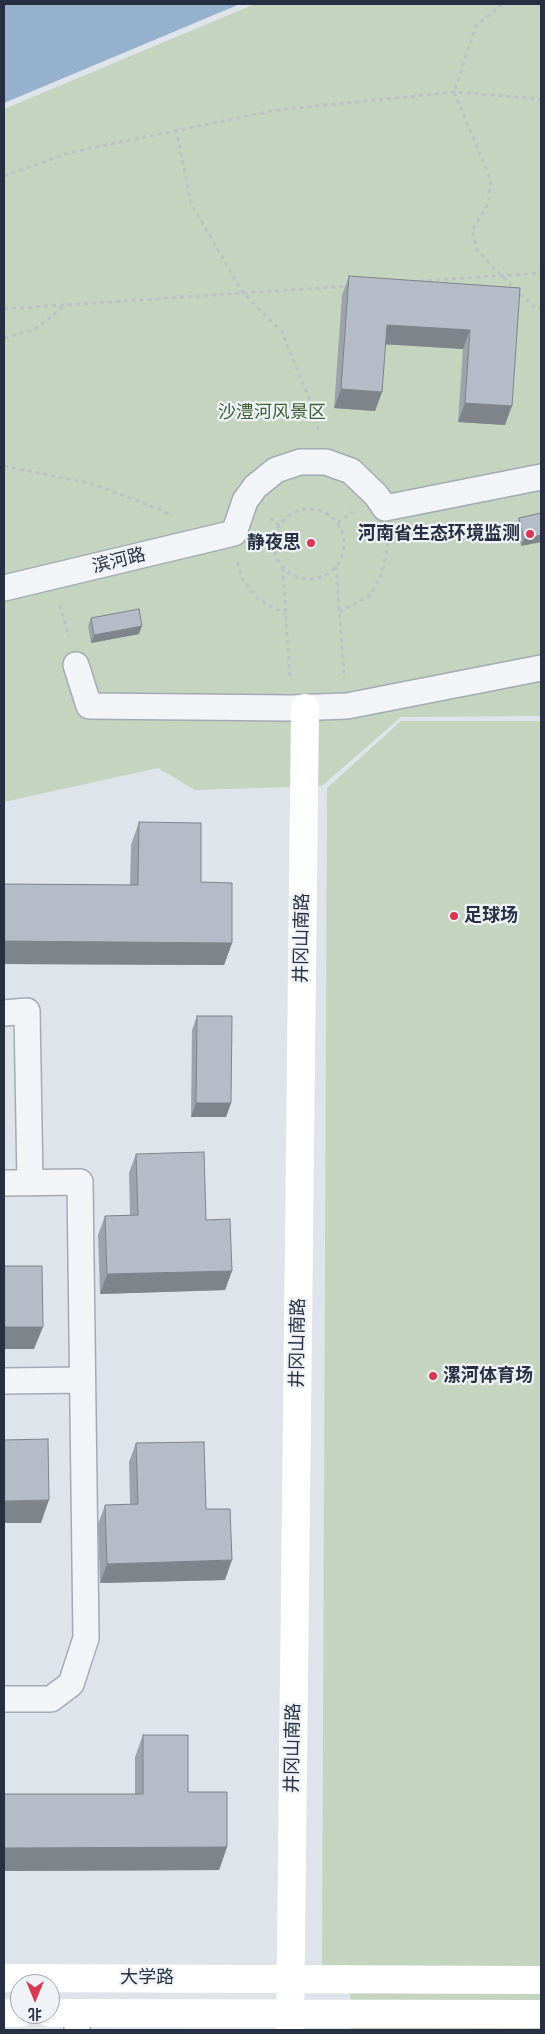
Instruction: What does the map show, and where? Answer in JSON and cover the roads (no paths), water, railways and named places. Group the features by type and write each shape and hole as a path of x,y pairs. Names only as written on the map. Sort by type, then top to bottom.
{"street":[{"name":"滨河路","path":"4,588 234,533 245,501 255,486 276,470 300,462 326,462 351,471 376,495 385,508 541,477"},
{"path":"76,665 88,706 298,708 347,706 541,668"},
{"name":"井冈山南路","path":"290,2021 298,708"},
{"path":"4,1013 27,1011 30,1183"},
{"path":"4,1183 80,1182 86,1638 71,1684 51,1699 4,1699"},
{"path":"4,1381 82,1380"},
{"name":"大学路","path":"4,1978 541,1980"},
{"path":"290,1979 331,2022"},
{"name":"大学路","path":"60,2016 77,2021 331,2022 541,2014"}],"water":[{"path":"4,4 240,4 4,103"}],"place":[{"name":"河南省生态环境监测","path":"530,534"},
{"name":"静夜思","path":"311,543"},
{"name":"足球场","path":"454,916"},
{"name":"漯河体育场","path":"433,1376"}],"park label":[{"name":"沙澧河风景区","path":"272,413"}]}
